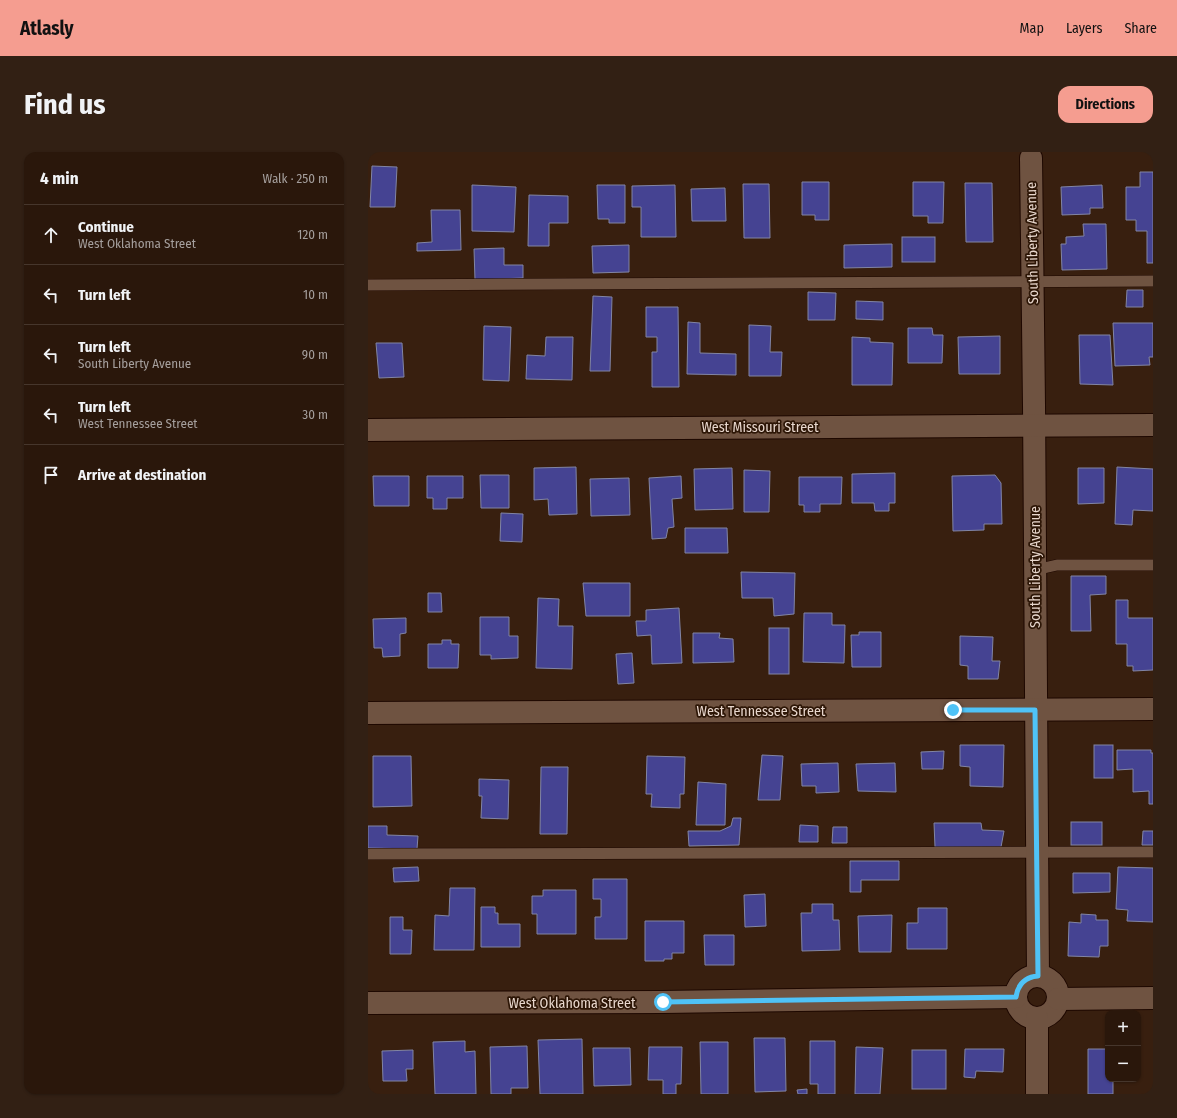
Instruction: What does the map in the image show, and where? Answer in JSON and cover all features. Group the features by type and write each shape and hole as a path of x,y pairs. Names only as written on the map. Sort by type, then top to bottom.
{"street":[{"name":"South Liberty Avenue","path":"1031,154 1038,976"},
{"name":"West Missouri Street","path":"368,430 1153,425"},
{"name":"West Tennessee Street","path":"368,712 1153,709"},
{"path":"1032,976 1038,976 1047,978 1054,985 1057,989 1058,999 1057,1004 1051,1012 1037,1018 1025,1014 1017,1004 1016,997 1019,986 1022,982 1032,976"},
{"name":"West Oklahoma Street","path":"368,1003 663,1002 1016,997"},
{"path":"1058,999 1153,998"},
{"path":"1037,1018 1037,1094"}],"lane":[{"path":"368,286 1153,282"},
{"path":"1035,570 1057,565 1153,565"},
{"path":"368,854 1153,852"}],"building":[{"path":"372,166 397,167 395,207 370,207"},
{"path":"1140,172 1153,172 1153,263 1147,263 1147,231 1136,231 1136,220 1126,220 1126,187 1140,187"},
{"path":"802,182 829,182 829,220 815,220 815,215 802,215"},
{"path":"913,182 944,182 943,223 928,223 928,216 913,216"},
{"path":"965,183 992,183 993,242 966,242"},
{"path":"743,184 769,184 770,238 744,238"},
{"path":"472,185 516,187 514,232 472,231"},
{"path":"597,185 625,185 625,223 609,223 609,219 598,219"},
{"path":"675,185 676,237 641,237 641,207 632,207 632,186"},
{"path":"1102,185 1103,208 1090,208 1090,214 1062,215 1061,187"},
{"path":"725,188 726,221 692,221 691,189"},
{"path":"529,195 568,196 568,223 549,223 549,246 528,246"},
{"path":"431,210 460,210 461,250 417,251 417,243 432,242"},
{"path":"1083,224 1106,224 1107,269 1062,270 1061,244 1066,244 1066,237 1084,236"},
{"path":"902,237 935,237 935,262 902,262"},
{"path":"892,244 892,267 844,268 844,245"},
{"path":"629,245 629,272 593,273 592,246"},
{"path":"504,248 504,265 523,265 523,278 475,280 474,249"},
{"path":"1127,290 1143,290 1143,307 1126,307"},
{"path":"808,292 836,293 835,320 808,320"},
{"path":"593,296 612,297 610,371 590,371"},
{"path":"856,301 883,302 883,320 856,319"},
{"path":"646,307 678,307 679,387 652,387 652,352 657,352 657,337 646,337"},
{"path":"688,322 700,323 700,353 736,354 736,375 687,374"},
{"path":"1113,323 1153,323 1153,357 1149,357 1150,365 1115,366"},
{"path":"749,325 771,326 770,352 782,352 781,376 749,376"},
{"path":"484,326 511,327 509,381 483,380"},
{"path":"908,328 932,328 933,335 943,335 942,363 908,363"},
{"path":"1079,335 1110,335 1113,385 1080,384"},
{"path":"1000,336 1000,374 959,374 958,337"},
{"path":"546,337 573,337 572,380 526,379 527,355 545,356"},
{"path":"852,337 870,338 870,342 893,343 892,385 852,385"},
{"path":"376,343 402,343 404,377 379,378"},
{"path":"576,467 577,514 549,515 548,499 534,500 534,468"},
{"path":"1117,467 1153,469 1153,511 1133,510 1132,525 1115,524"},
{"path":"732,468 733,509 695,510 694,469"},
{"path":"1078,468 1104,468 1104,503 1078,504"},
{"path":"744,470 770,471 769,512 744,512"},
{"path":"895,473 895,503 889,503 889,511 875,511 874,503 852,503 852,474"},
{"path":"480,475 509,475 509,508 481,508"},
{"path":"995,475 1001,483 1002,524 984,524 984,530 953,531 952,476"},
{"path":"373,476 409,476 409,506 374,506"},
{"path":"427,476 463,476 463,498 447,498 447,509 433,509 433,498 427,498"},
{"path":"681,476 682,498 672,499 674,527 668,528 666,538 652,539 649,478"},
{"path":"799,477 842,477 841,504 820,504 820,512 804,512 804,505 799,505"},
{"path":"629,478 630,515 591,516 590,479"},
{"path":"501,513 523,514 522,542 500,541"},
{"path":"685,528 727,528 728,553 685,553"},
{"path":"741,572 795,573 794,614 774,616 773,598 742,598"},
{"path":"1071,576 1106,576 1106,594 1090,595 1091,631 1071,631"},
{"path":"583,583 630,583 630,616 586,616"},
{"path":"428,593 441,593 442,612 428,612"},
{"path":"538,598 559,599 558,626 573,626 572,669 536,668"},
{"path":"1116,600 1128,600 1128,618 1153,618 1153,670 1133,671 1133,666 1127,666 1127,644 1116,644"},
{"path":"679,608 682,663 652,664 651,635 637,636 636,621 646,621 646,610"},
{"path":"804,613 832,613 832,625 845,625 844,663 803,662"},
{"path":"480,617 509,617 509,636 518,636 518,658 491,659 491,655 480,655"},
{"path":"406,618 406,633 400,634 400,656 383,657 382,648 374,648 373,619"},
{"path":"769,628 789,628 789,674 769,674"},
{"path":"859,632 881,632 881,667 852,667 851,635 859,635"},
{"path":"693,633 720,633 719,638 733,639 734,662 693,663"},
{"path":"960,636 993,637 992,661 1000,661 998,679 968,679 968,666 960,665"},
{"path":"442,640 451,640 451,644 459,644 458,668 428,668 428,644 442,644"},
{"path":"632,653 634,683 618,684 616,654"},
{"path":"960,745 1004,745 1003,787 970,786 970,767 960,766"},
{"path":"1094,745 1113,745 1113,778 1094,778"},
{"path":"1117,750 1151,750 1151,753 1153,753 1153,804 1149,804 1149,791 1133,792 1133,769 1117,770"},
{"path":"944,751 943,769 922,769 921,752"},
{"path":"762,755 783,756 780,800 758,800"},
{"path":"373,756 411,756 412,806 373,807"},
{"path":"647,756 685,757 684,794 680,794 680,808 651,807 652,794 646,794"},
{"path":"838,763 839,792 816,793 816,786 802,786 801,764"},
{"path":"895,763 896,792 858,791 856,764"},
{"path":"541,767 568,767 567,834 540,834"},
{"path":"479,779 509,780 508,819 481,818 482,796 479,796"},
{"path":"698,782 726,784 725,825 696,825"},
{"path":"733,818 741,818 739,845 689,846 688,831 720,831 731,826"},
{"path":"1071,822 1102,822 1102,845 1071,845"},
{"path":"934,823 981,823 982,830 1004,831 1001,847 935,847"},
{"path":"800,825 818,826 818,842 799,842"},
{"path":"368,826 387,826 387,835 418,836 417,849 368,848"},
{"path":"833,827 847,827 847,843 832,843"},
{"path":"1143,831 1153,831 1153,845 1142,845"},
{"path":"850,861 899,861 899,880 861,880 861,892 850,892"},
{"path":"418,867 419,881 394,882 393,868"},
{"path":"1118,867 1153,868 1153,922 1127,921 1128,910 1116,909"},
{"path":"1073,873 1110,873 1110,892 1073,893"},
{"path":"593,879 627,879 627,939 595,939 595,917 601,917 601,899 593,899"},
{"path":"450,888 475,888 474,950 434,950 435,915 449,916"},
{"path":"543,890 576,890 576,934 537,934 537,914 532,914 532,896 543,896"},
{"path":"765,894 766,926 745,927 744,895"},
{"path":"812,904 833,904 833,920 839,920 840,950 802,951 801,913 812,913"},
{"path":"481,907 495,907 495,913 498,913 498,924 520,924 520,947 481,947"},
{"path":"918,908 947,908 947,949 907,949 907,923 918,923"},
{"path":"1081,914 1096,915 1096,920 1108,920 1108,946 1100,946 1099,957 1068,956 1069,922 1081,923"},
{"path":"892,915 891,952 859,952 858,916"},
{"path":"390,917 403,917 403,930 412,930 411,954 390,954"},
{"path":"645,921 684,921 684,953 672,953 672,959 664,959 664,961 645,961"},
{"path":"704,935 734,935 734,965 705,965"},
{"path":"754,1038 785,1038 786,1091 755,1092"},
{"path":"582,1039 583,1094 540,1094 538,1040"},
{"path":"465,1041 465,1052 475,1051 476,1094 435,1094 433,1042"},
{"path":"810,1041 835,1041 835,1094 818,1094 818,1084 810,1084"},
{"path":"700,1042 728,1042 728,1094 701,1094"},
{"path":"527,1046 528,1088 511,1088 511,1094 491,1094 490,1047"},
{"path":"649,1047 682,1047 681,1084 676,1084 676,1094 663,1094 663,1080 648,1080"},
{"path":"856,1047 883,1048 880,1094 855,1094"},
{"path":"593,1048 630,1048 631,1085 594,1086"},
{"path":"965,1049 1004,1049 1003,1072 976,1071 975,1078 964,1077"},
{"path":"1088,1049 1105,1049 1105,1082 1113,1082 1113,1094 1088,1094"},
{"path":"413,1050 413,1069 406,1069 407,1081 383,1081 382,1051"},
{"path":"912,1050 946,1050 946,1089 912,1089"},
{"path":"807,1089 807,1094 798,1094 797,1090"}],"route":[{"path":"663,1002 1016,997 1019,986 1022,982 1032,976 1038,976 1035,710 953,710"}]}
